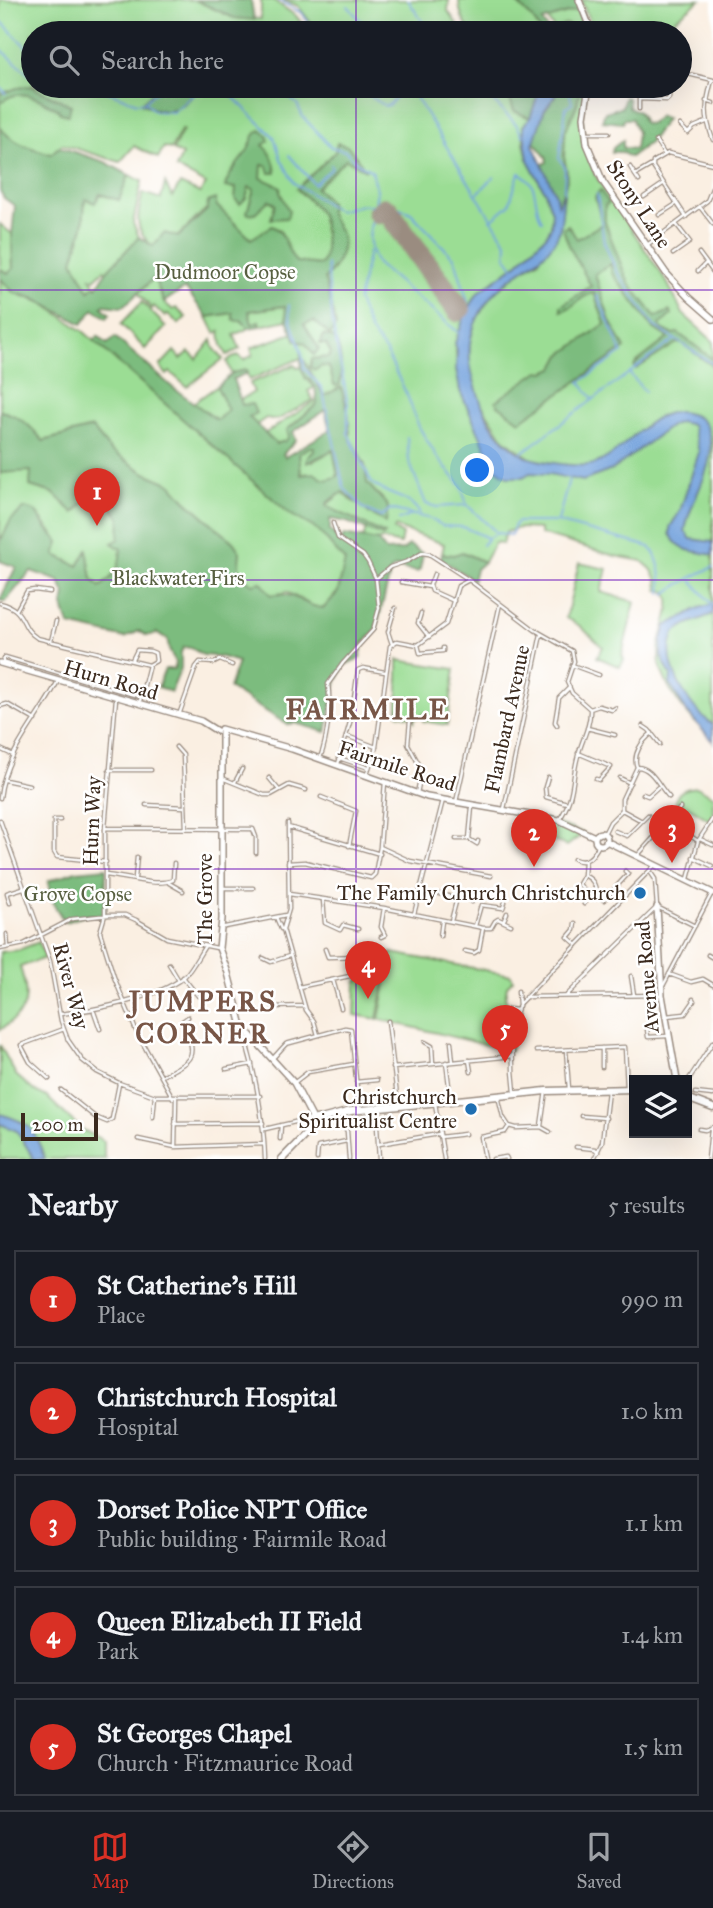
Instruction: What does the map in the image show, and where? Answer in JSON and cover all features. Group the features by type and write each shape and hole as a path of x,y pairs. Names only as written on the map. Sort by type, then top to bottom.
{"main road":[{"path":"579,0 587,21"},
{"name":"Stony Lane","path":"587,98 584,117 586,133 591,155 603,182 676,285 713,319"},
{"name":"Hurn Road","path":"1,664 179,715 220,732"},
{"name":"Fairmile Road","path":"220,732 230,731 320,758 340,757 385,783 413,792 443,800 559,820 595,837"},
{"name":"The Grove","path":"220,732 219,946 240,1023 249,1039 273,1058 294,1083 316,1120"},
{"path":"607,841 599,845 595,842 595,837 604,834 607,841 713,893"},
{"name":"Avenue Road","path":"657,907 662,992 676,1075"},
{"path":"282,1159 316,1120 340,1118 359,1111 546,1091 629,1089"},
{"path":"692,1096 713,1099 713,1108 692,1098"}],"street":[{"path":"692,75 712,80 706,102 706,122 713,140"},
{"path":"639,98 639,109"},
{"path":"648,98 669,98"},
{"path":"706,102 713,103"},
{"path":"680,125 688,133 706,122"},
{"path":"586,133 609,134"},
{"path":"656,141 665,155"},
{"path":"635,175 668,153 713,164"},
{"path":"652,165 686,217"},
{"path":"630,167 639,181"},
{"path":"645,197 663,184"},
{"path":"647,245 700,207 709,198 713,186"},
{"path":"659,215 676,204"},
{"path":"700,207 713,224"},
{"path":"673,254 690,242 676,224"},
{"path":"699,253 713,272"},
{"path":"698,271 706,263"},
{"path":"320,758 324,749 330,705 328,684 342,663 373,630 379,608 376,579 363,555 338,538 333,523"},
{"path":"376,579 390,567 422,553 429,554 541,634 572,651 574,657 567,677 569,688 590,709 591,718 578,753 574,787 559,820"},
{"path":"434,574 430,587 433,593 454,601"},
{"path":"368,771 376,747 389,648 398,641 418,645 447,622 458,586 466,581"},
{"path":"401,582 430,587"},
{"path":"17,609 27,592 50,592"},
{"path":"0,603 17,609 33,635 51,641 149,665 156,661 155,653 137,650 132,660"},
{"path":"456,802 500,604"},
{"path":"392,644 388,636 395,608"},
{"path":"421,613 418,623 429,637"},
{"path":"51,641 55,621"},
{"name":"Flambard Avenue","path":"504,811 541,634"},
{"path":"418,645 420,655 443,651 443,648"},
{"name":"Hurn Road","path":"1,664 5,657 141,697"},
{"path":"179,715 200,662 214,663 220,660 232,665"},
{"path":"139,704 149,665"},
{"path":"572,665 600,675"},
{"path":"340,757 347,736 358,670 363,668 385,672"},
{"path":"0,798 3,780 13,755 58,681"},
{"path":"557,725 555,722 559,698 569,688"},
{"name":"Hurn Way","path":"116,697 105,828 105,915 100,932 144,1048 174,1098"},
{"path":"0,706 7,704 35,720"},
{"path":"590,709 598,706 612,710 615,708"},
{"path":"410,721 408,744 422,770 413,792"},
{"path":"643,726 660,744"},
{"path":"587,728 615,735"},
{"path":"604,834 610,822 622,810 622,799 637,767 636,756 643,740 652,733"},
{"path":"347,736 376,747"},
{"path":"176,747 183,755 186,828"},
{"path":"0,750 13,755"},
{"path":"578,753 612,768 598,782"},
{"path":"637,767 644,767 649,771 669,797"},
{"path":"235,782 242,769"},
{"path":"109,770 151,770"},
{"path":"221,777 264,795 271,795 292,785 306,790"},
{"path":"548,777 546,797 567,803"},
{"path":"269,778 279,790"},
{"path":"620,778 630,783"},
{"path":"3,780 29,785"},
{"path":"288,863 305,862 370,878 375,874 380,855 385,783"},
{"path":"643,794 649,796 658,786"},
{"path":"322,798 356,811 349,846"},
{"path":"414,914 443,800"},
{"path":"146,805 186,807"},
{"path":"468,839 473,805"},
{"path":"638,856 680,808"},
{"path":"622,810 642,821"},
{"path":"615,831 627,836 648,815"},
{"path":"687,880 699,840 713,818"},
{"name":"River Way","path":"0,820 50,961 64,1029 74,1050 89,1067 119,1083 155,1096 260,1096"},
{"path":"60,820 54,820 54,852 57,857 106,862"},
{"path":"667,820 699,840 713,845"},
{"path":"284,935 283,925 289,912 288,825 380,855"},
{"path":"105,828 253,829 256,853"},
{"path":"456,839 468,839 477,844"},
{"path":"574,859 585,861 593,856 599,845"},
{"path":"380,847 410,861 491,876"},
{"path":"135,878 137,857"},
{"path":"693,857 712,866"},
{"path":"585,861 584,875 579,884 592,896 604,900 630,873 625,871"},
{"path":"169,883 175,874 174,863"},
{"path":"515,1094 513,1056 519,1006 655,865"},
{"name":"Avenue Road","path":"650,872 655,879 657,907"},
{"path":"106,875 169,883 183,891"},
{"path":"584,875 594,884 592,896 584,904"},
{"path":"10,903 7,893 23,888"},
{"path":"221,888 253,888"},
{"path":"525,998 662,992 713,893"},
{"path":"289,894 384,908 484,928 491,928 496,919 511,925"},
{"path":"439,894 472,902"},
{"path":"451,922 457,898"},
{"path":"323,900 325,923 340,930 343,925 358,929"},
{"path":"475,926 480,904 503,908 505,902"},
{"path":"565,997 657,907 695,926"},
{"path":"384,908 381,927 385,935"},
{"path":"504,920 507,913"},
{"path":"0,949 16,947 41,937 72,919 87,915 125,915 167,937 205,946 219,946"},
{"path":"220,928 287,915"},
{"path":"276,917 284,935 304,1006 314,1021 318,1035"},
{"path":"438,936 442,920"},
{"path":"575,923 574,930 568,937 577,945"},
{"path":"465,951 474,953 479,950 484,928"},
{"path":"7,934 8,947"},
{"path":"59,1014 94,1010 160,989 183,977 205,946"},
{"path":"325,949 328,957 358,955 362,959"},
{"path":"299,987 359,974 366,951"},
{"path":"708,955 713,958"},
{"path":"263,958 271,962 290,956"},
{"path":"169,964 178,979"},
{"path":"669,974 696,983 703,979 713,985"},
{"path":"631,976 634,995"},
{"path":"183,977 198,996"},
{"path":"333,980 341,1008"},
{"path":"518,991 519,1006"},
{"path":"269,1000 273,1008 304,1006"},
{"path":"666,1016 685,1014 695,1001"},
{"path":"509,1009 517,1010"},
{"path":"94,1010 100,1028"},
{"path":"161,1076 187,1063 191,1057 192,1049 182,1021 188,1017"},
{"path":"388,1021 398,1107"},
{"path":"273,1058 286,1044 351,1028 359,1111"},
{"path":"49,1079 30,1062 21,1045 64,1029"},
{"path":"647,1029 648,1037 668,1036"},
{"path":"249,1039 264,1123 265,1159"},
{"path":"425,1042 432,1046 437,1045"},
{"path":"451,1042 453,1062"},
{"path":"692,1075 713,1042"},
{"path":"432,1046 433,1064"},
{"path":"536,1051 622,1046 626,1049 629,1075"},
{"path":"602,1048 602,1067"},
{"path":"566,1050 569,1091"},
{"path":"393,1068 513,1056"},
{"path":"469,1060 471,1072"},
{"path":"446,1062 451,1101"},
{"path":"226,1069 252,1064"},
{"path":"294,1083 308,1072 354,1064"},
{"path":"356,1082 377,1080"},
{"path":"112,1125 110,1121 119,1083"},
{"path":"594,1159 602,1142 608,1088"},
{"path":"61,1090 95,1117 110,1121"},
{"path":"541,1127 546,1091"},
{"path":"695,1093 704,1097"},
{"path":"153,1117 155,1096"},
{"path":"498,1096 503,1117 509,1126 541,1127 550,1132"},
{"path":"174,1098 175,1147"},
{"path":"435,1104 444,1159"},
{"path":"376,1110 379,1159"},
{"path":"581,1116 606,1118"},
{"path":"340,1118 347,1131 349,1159"},
{"path":"264,1129 316,1120"},
{"path":"175,1124 264,1123"},
{"path":"280,1139 281,1124"},
{"path":"485,1159 481,1137 505,1132 509,1126"},
{"path":"699,1129 712,1128 708,1159"},
{"path":"379,1144 465,1134"},
{"path":"138,1139 175,1147 264,1144"},
{"path":"317,1159 318,1147 348,1141"},
{"path":"576,1147 598,1152"},
{"path":"492,1159 507,1159"}],"green space":[{"path":"0,0 195,0 234,18 261,19 261,0 273,0 300,21 21,21 21,98 515,98 514,111 530,118 523,126 524,142 528,160 552,212 551,227 546,236 518,263 478,293 465,315 455,343 460,391 496,469 523,477 530,458 504,439 478,399 469,365 470,342 475,322 491,296 518,273 538,261 560,226 567,172 564,157 565,132 578,98 584,98 584,146 595,175 667,282 683,314 713,341 713,725 703,730 680,704 662,672 659,650 669,599 667,592 658,590 657,579 642,561 540,534 540,529 519,528 506,532 502,544 494,544 484,562 463,552 454,555 442,554 444,544 395,527 394,530 402,534 400,544 381,539 363,539 366,529 383,536 325,506 343,492 353,502 382,498 366,483 365,465 350,438 348,411 341,388 324,396 301,358 249,380 246,370 231,374 227,361 238,355 244,360 253,355 251,348 293,333 296,341 305,343 314,355 304,324 314,321 324,279 334,269 341,252 328,211 330,203 316,188 346,159 364,169 348,146 335,152 297,189 321,212 326,248 324,261 319,265 296,262 279,229 251,239 216,206 208,207 177,237 153,246 139,228 139,208 143,193 161,199 165,183 172,197 180,184 200,193 206,184 176,168 182,155 173,150 183,130 171,149 164,147 158,158 134,146 120,162 62,144 51,154 23,145 10,138 0,127"},
{"path":"195,0 251,0 254,20 234,18"},
{"path":"283,0 449,0 448,11 455,21 310,21 298,6"},
{"path":"459,0 514,0 534,21 464,21"},
{"path":"514,0 577,0 585,21 582,21 577,10 542,21 534,21"},
{"path":"581,0 700,0 673,21 590,21"},
{"path":"577,10 582,21 549,21 547,19"},
{"path":"21,87 21,94 0,103 0,94"},
{"path":"35,98 56,98 71,105 68,115 60,113"},
{"path":"147,98 191,98 182,106 168,111 141,103"},
{"path":"510,98 537,98 530,118 514,111"},
{"path":"553,98 578,98 565,132 567,180 558,207 555,193 541,165 547,162 546,157 533,141 544,111"},
{"path":"625,98 628,98 629,107 639,112 644,123 650,124 660,116 666,119 649,143 630,157 621,152 612,152 623,140 623,148 635,149 637,132 632,119 624,119 623,123 602,121 605,112 622,107"},
{"name":"Dudmoor Copse","path":"0,127 10,138 30,147 51,154 59,147 105,162 129,175 119,200 100,194 95,203 85,199 83,226 73,261 89,291 95,285 97,287 106,272 139,237 153,246 164,233 178,237 207,210 208,202 215,199 217,206 251,239 272,226 281,233 296,262 320,265 325,246 323,221 318,210 297,189 335,152 337,143 348,146 366,170 346,159 316,188 330,203 331,216 342,240 339,258 325,279 336,326 330,335 314,321 304,324 319,349 314,355 305,343 296,341 287,320 285,306 249,311 252,324 259,321 260,326 249,328 241,320 233,319 233,313 207,317 185,288 164,302 154,278 123,307 104,305 102,307 110,314 107,318 94,309 82,324 33,298 14,293 0,278 0,269 8,273 13,269 12,234 15,206 4,198 0,191"},
{"path":"260,130 267,135 269,141 263,145 269,151 276,173 270,173 267,166 262,165 261,178 281,187 280,192 289,211 287,218 271,219 275,204 269,200 255,213 248,214 254,189 249,187 246,198 240,204 235,199 236,188 225,187 230,174"},
{"path":"129,175 142,181 133,223 139,237 106,272 104,270 93,280 90,277 95,285 89,291 73,261 83,226 85,198 100,194 119,200"},
{"path":"600,190 609,203 605,205 605,222 629,283 656,317 670,311 672,314 660,325 662,329 672,334 678,333 713,359 713,366 677,343 636,369 634,367 668,338 653,328 611,272 611,264 595,274 610,321 625,348 520,421 496,401 539,371 545,372 554,368 561,355 605,324 594,293 561,311 561,306 591,286 563,229 568,225 577,239 602,224 595,197"},
{"path":"0,224 12,234 13,270 8,273 0,269"},
{"path":"0,278 14,293 43,303 83,331 290,514 318,530 345,561 338,592 324,608 316,608 287,592 271,595 242,578 237,570 240,552 233,542 185,500 171,484 145,473 110,450 92,428 43,441 24,422 0,411"},
{"path":"154,278 164,302 186,317 179,324 168,314 165,317 154,306 152,309 138,293"},
{"path":"142,302 166,327 145,349 121,324"},
{"path":"285,306 287,320 260,326 258,322 252,324 249,311"},
{"path":"234,313 237,321 241,320 249,328 234,335 240,349 227,355 222,346 220,331 215,333 207,317"},
{"path":"324,335 334,338 339,348 341,373 340,384 337,386 334,385 329,367 322,366 315,370 310,367 312,359 329,357 331,353 326,344 320,344"},
{"name":"Blackwater Firs","path":"98,336 107,344 115,337 172,387 217,420 228,410 217,387 233,373 246,370 247,373 233,379 242,405 252,404 256,413 249,417 276,444 285,441 289,437 287,430 317,404 315,387 306,379 301,367 301,355 324,396 341,387 348,411 350,438 365,465 367,483 388,506 386,523 343,492 326,506 385,534 383,536 347,522 330,519 330,530 341,542 344,535 378,541 386,551 403,550 409,545 423,554 417,572 396,567 391,570 374,633 363,644 360,658 344,665 337,680 326,732 295,723 288,725 229,688 238,662 203,655 191,648 184,647 181,652 181,668 171,692 158,687 165,669 174,669 176,663 167,639 157,633 147,636 139,631 125,638 69,625 63,606 65,593 59,581 31,571 5,602 0,600 16,567 0,561 0,536 2,538 11,520 25,508 35,511 59,542 55,555 78,566 87,550 92,579 100,587 116,571 121,549 112,543 119,539 120,518 102,494 93,493 74,513 53,493 30,486 31,471 0,473 0,411 24,422 43,441 92,428 110,450 145,473 171,484 185,500 233,542 240,552 241,575 253,584 261,582 271,595 288,595 324,608 338,592 345,561 318,530 290,514 94,341","holes":["325,410 330,430 285,457 283,454 296,440 293,432","314,447 314,451 307,458 307,463 333,450 338,476 325,479 314,473 301,475 299,453"]},
{"path":"212,340 214,348 223,359 187,387 170,372 167,375 160,366 174,351 181,359 189,352 197,359"},
{"path":"294,365 301,367 306,379 315,387 308,391 313,400 277,420 266,418 256,425 248,417 240,400 254,392 250,383"},
{"path":"219,385 228,410 217,420 193,403"},
{"path":"317,400 317,404 287,430 290,437 285,441 276,444 264,434"},
{"path":"310,446 314,447 314,451 307,458 311,462 334,450 338,477 325,481 308,473 301,475 299,453"},
{"path":"32,470 30,486 53,493 74,513 94,493 102,493 120,518 120,564 114,577 100,587 92,579 87,551 78,566 55,555 59,542 35,511 25,508 11,520 2,539 0,536 0,473"},
{"path":"462,552 484,562 476,569 473,580 441,559 442,554 454,555"},
{"path":"579,563 607,569 601,592 635,602 622,655 624,660 620,667 597,657 603,647 580,626 566,618"},
{"path":"398,660 455,669 447,725 423,721 424,713 414,721 412,717 398,714"},
{"path":"697,787 713,796 713,816 709,820 675,802 680,792"},
{"path":"540,818 584,833 567,846 539,836"},
{"name":"Grove Copse","path":"106,868 105,915 87,915 65,922 54,905 48,881 76,871"},
{"path":"39,942 45,958 20,967 25,988 25,1004 17,1017 0,1030 0,952 18,950"},
{"path":"370,948 390,953 377,1019 355,1015 356,983 361,977"},
{"path":"392,953 511,975 513,980 507,986 505,998 513,1015 511,1051 379,1019"},
{"path":"0,1045 16,1075 33,1090 47,1097 81,1129 104,1141 106,1159 0,1159"}],"water":[{"path":"537,98 553,98 544,111 533,145 555,193 558,206 564,192 562,216 556,239 548,250 494,294 478,317 473,330 470,344 472,373 487,417 497,433 525,456 569,465 588,465 607,457 643,427 668,413 682,412 697,417 707,429 710,455 685,531 691,539 713,542 713,555 687,550 675,542 670,534 670,527 680,511 699,452 692,425 680,422 672,425 612,470 583,481 549,474 530,473 523,477 508,477 496,469 460,391 455,343 465,315 478,293 518,263 546,236 551,227 552,212 528,160 523,126 530,118"},
{"path":"713,604 713,614 675,632 671,657 686,696 713,725 713,742 686,711 670,684 671,676 661,656 666,626 699,608"},
{"path":"0,1114 19,1120 30,1128 45,1159 34,1159 17,1131 0,1124"}],"waterway":[{"path":"278,0 302,13 307,21"},
{"path":"408,0 422,21"},
{"path":"348,6 361,21"},
{"path":"0,20 21,42"},
{"path":"0,48 21,67"},
{"path":"0,87 6,93"},
{"path":"124,98 137,103 145,102 154,111 173,112 190,98"},
{"path":"145,101 148,98"},
{"path":"234,98 274,137 281,159 294,183 338,211 361,205 375,205"},
{"path":"289,98 331,147 346,151 357,163 372,171 377,190 375,205"},
{"path":"373,98 385,106 395,98"},
{"path":"416,98 507,244 506,257 513,267"},
{"path":"490,98 516,124 523,136"},
{"path":"564,192 565,167 559,159 566,107 572,103 571,98"},
{"path":"289,155 314,184 332,168 331,165"},
{"path":"491,220 509,205 519,173 526,177 533,188 542,221"},
{"path":"478,193 494,177"},
{"path":"597,194 604,242 617,272 654,326 713,364"},
{"path":"459,333 377,264 371,247 370,230 375,214 381,208 389,203 411,213 455,259 470,309"},
{"path":"369,251 358,301 370,331 386,352 407,395 419,427 437,457 461,486 467,505 497,533 511,535 518,522 557,522 650,547 660,568 661,593"},
{"path":"327,264 333,326 348,404 348,433 371,482 411,503 420,514"},
{"path":"593,399 580,382 622,353 597,295"},
{"path":"289,305 304,368 322,388 344,488 363,508 381,517 390,509 431,519 443,526 463,527 488,538"},
{"path":"521,453 675,339"},
{"path":"630,374 645,392"},
{"path":"407,437 409,461 426,504 437,507 466,505"},
{"path":"558,521 569,479"},
{"path":"399,520 411,515"},
{"path":"482,545 497,533"},
{"path":"665,594 713,567"},
{"path":"692,581 713,605"}],"runway":[{"path":"384,206 389,208 462,309 457,313 387,214 376,213 384,206"}],"place":[{"name":"St Catherine's Hill","path":"97,526"},
{"name":"Dorset Police NPT Office","path":"672,863"},
{"name":"Christchurch Hospital","path":"534,867"},
{"name":"The Family Church Christchurch","path":"640,893"},
{"name":"Queen Elizabeth II Field","path":"368,999"},
{"name":"St Georges Chapel","path":"505,1063"},
{"name":"Christchurch Spiritualist Centre","path":"471,1109"}],"district":[{"name":"FAIRMILE","path":"368,709"},
{"name":"JUMPERS CORNER","path":"203,1017"}]}
